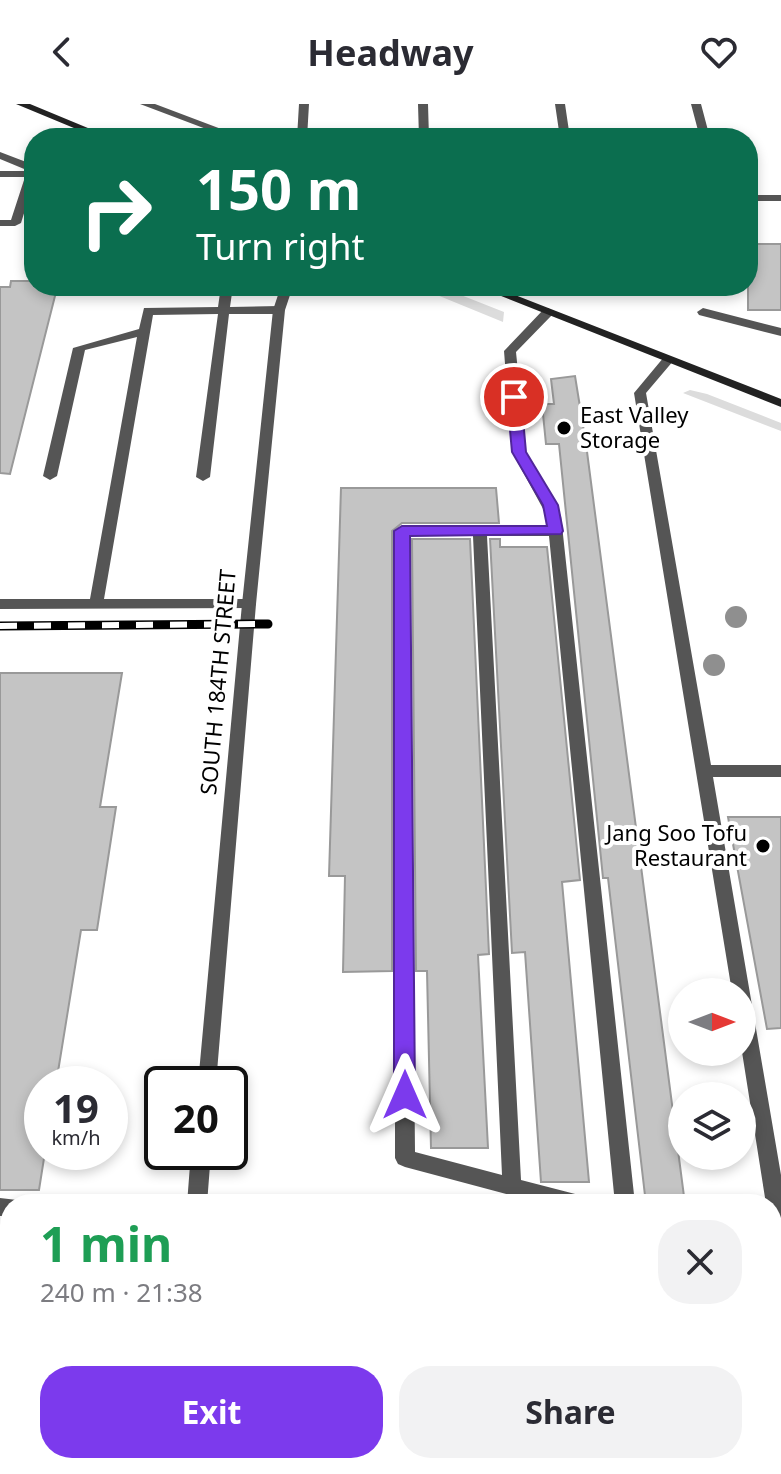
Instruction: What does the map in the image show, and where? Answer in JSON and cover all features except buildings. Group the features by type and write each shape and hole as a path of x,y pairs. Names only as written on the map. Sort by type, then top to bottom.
{"main road":[{"path":"21,104 82,128"},
{"path":"507,296 781,403"}],"street":[{"path":"303,128 304,104"},
{"path":"423,104 424,128"},
{"path":"560,104 564,128"},
{"path":"696,104 702,128"},
{"path":"152,105 213,128"},
{"path":"0,155 24,167"},
{"path":"0,174 24,173"},
{"path":"0,223 15,223 24,198"},
{"path":"758,198 781,198"},
{"path":"203,477 226,296"},
{"name":"SOUTH 184TH STREET","path":"209,1066 249,604 279,310 284,296"},
{"path":"96,604 148,311 279,310"},
{"path":"548,312 510,351 519,452 550,505 555,531 624,1194"},
{"path":"703,312 781,332"},
{"path":"50,476 79,348 145,331"},
{"path":"668,360 640,393 739,978"},
{"path":"542,1194 405,1158 402,531 555,531"},
{"path":"480,531 512,1186"},
{"path":"0,604 249,604"},
{"path":"705,771 781,771"},
{"path":"754,1066 774,1194"},
{"path":"198,1194 200,1170"}],"shaded area":[{"path":"439,296 463,296 504,312 503,322"},
{"path":"690,390 781,423 781,431 683,393"}],"railway":[{"path":"0,626 268,624"}],"place":[{"name":"East Valley Storage","path":"564,428"},
{"name":"Jang Soo Tofu Restaurant","path":"763,846"}],"route":[{"path":"405,1095 402,531 555,531 550,505 519,452 514,397"}]}
